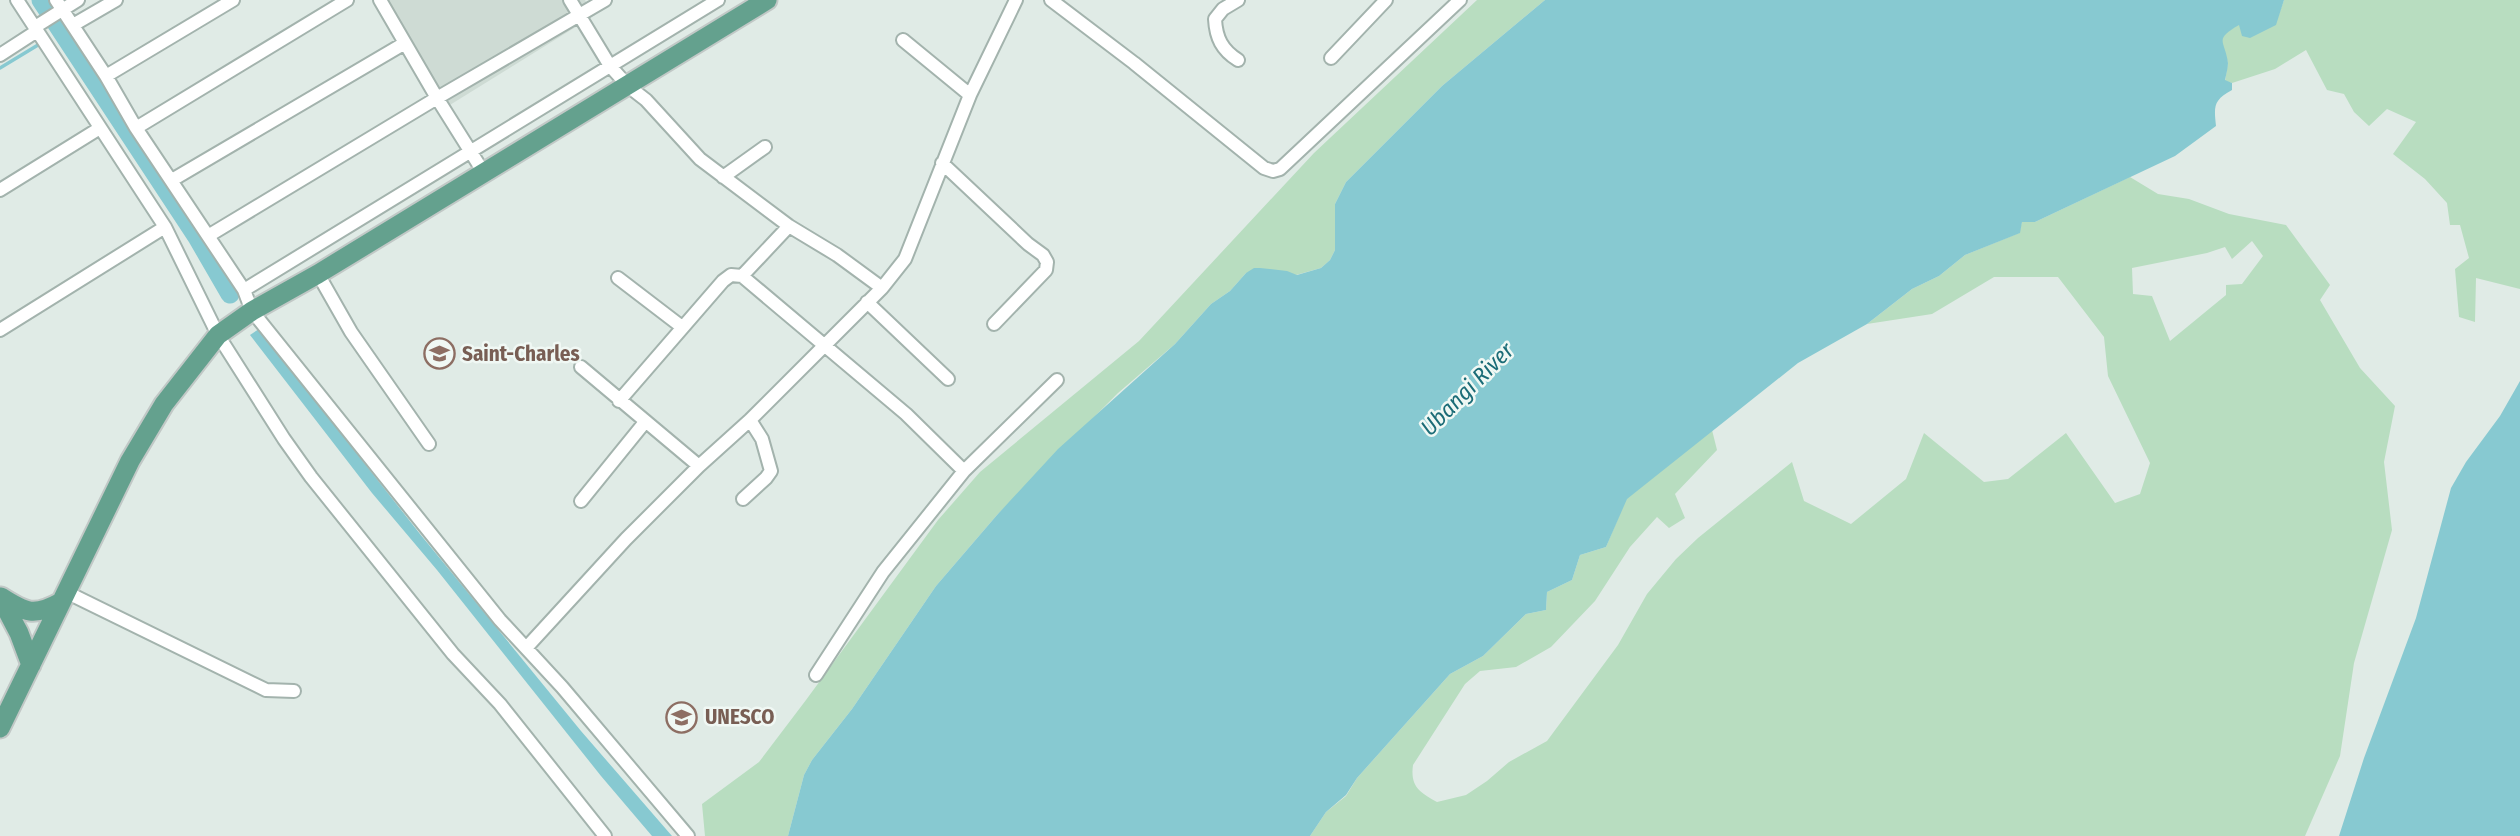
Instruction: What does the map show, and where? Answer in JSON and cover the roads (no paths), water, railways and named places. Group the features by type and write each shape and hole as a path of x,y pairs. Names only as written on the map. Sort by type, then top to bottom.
{"main road":[{"path":"0,728 130,461 164,404 218,335 252,311 318,274 766,0"},
{"path":"0,597 26,612 38,612 64,597"},
{"path":"0,597 19,633 31,665"}],"street":[{"path":"18,0 165,227 218,335 246,382 311,477 453,654 500,704 605,836"},
{"path":"0,55 36,29 59,5 78,0"},
{"path":"73,25 116,0"},
{"path":"106,76 233,0"},
{"path":"136,128 347,0"},
{"path":"380,0 484,173"},
{"path":"570,0 610,66 628,86 646,100 700,159 789,226 882,288"},
{"path":"208,236 605,0"},
{"path":"244,290 718,0"},
{"path":"527,647 626,539 882,288 905,259 970,94 1016,0"},
{"path":"1051,0 1264,168 1273,171 1280,169 1460,0"},
{"path":"1238,0 1223,9 1215,19 1221,44 1228,54 1238,60"},
{"path":"1331,58 1387,0"},
{"path":"59,5 106,76 136,128 244,290 252,311 500,620 527,647 688,836"},
{"path":"903,40 970,94"},
{"path":"172,180 405,43"},
{"path":"0,190 100,128"},
{"path":"723,177 765,147"},
{"path":"942,163 1043,255 1047,262 1046,270 994,324"},
{"path":"742,276 789,226"},
{"path":"0,330 165,227"},
{"path":"318,274 351,332 429,443"},
{"path":"619,401 723,281 731,275 742,276 906,414 964,471"},
{"path":"618,278 682,327"},
{"path":"867,302 948,379"},
{"path":"582,368 699,466"},
{"path":"816,675 883,572 964,471 1057,380"},
{"path":"743,499 771,471 762,439 750,420"},
{"path":"581,500 645,422"},
{"path":"64,597 266,690 294,691"}],"water":[{"name":"Ubangi River","path":"1545,0 2284,0 2276,25 2250,38 2242,36 2239,25 2223,38 2228,63 2225,80 2232,83 2232,90 2221,97 2216,105 2216,126 2175,156 2035,222 2022,222 2020,233 1965,255 1939,276 1912,289 1867,324 1798,363 1627,499 1606,547 1580,555 1572,580 1547,592 1546,610 1526,614 1483,656 1450,674 1357,778 1346,795 1326,812 1310,836 788,836 804,775 812,760 852,709 936,586 997,515 1058,449 1175,344 1211,304 1230,291 1246,273 1260,268 1297,275 1321,268 1330,260 1335,250 1335,204 1346,182 1442,86"},
{"path":"259,329 420,534 581,731 672,836 652,836 601,776 372,493 250,335"},
{"path":"2520,381 2520,836 2339,836 2364,758 2416,618 2451,488 2466,462 2500,416"}],"waterway":[{"path":"41,0 197,237 230,294"},
{"path":"0,68 38,45"}],"place":[{"name":"Saint-Charles","path":"439,354"},
{"name":"UNESCO","path":"682,717"}]}
